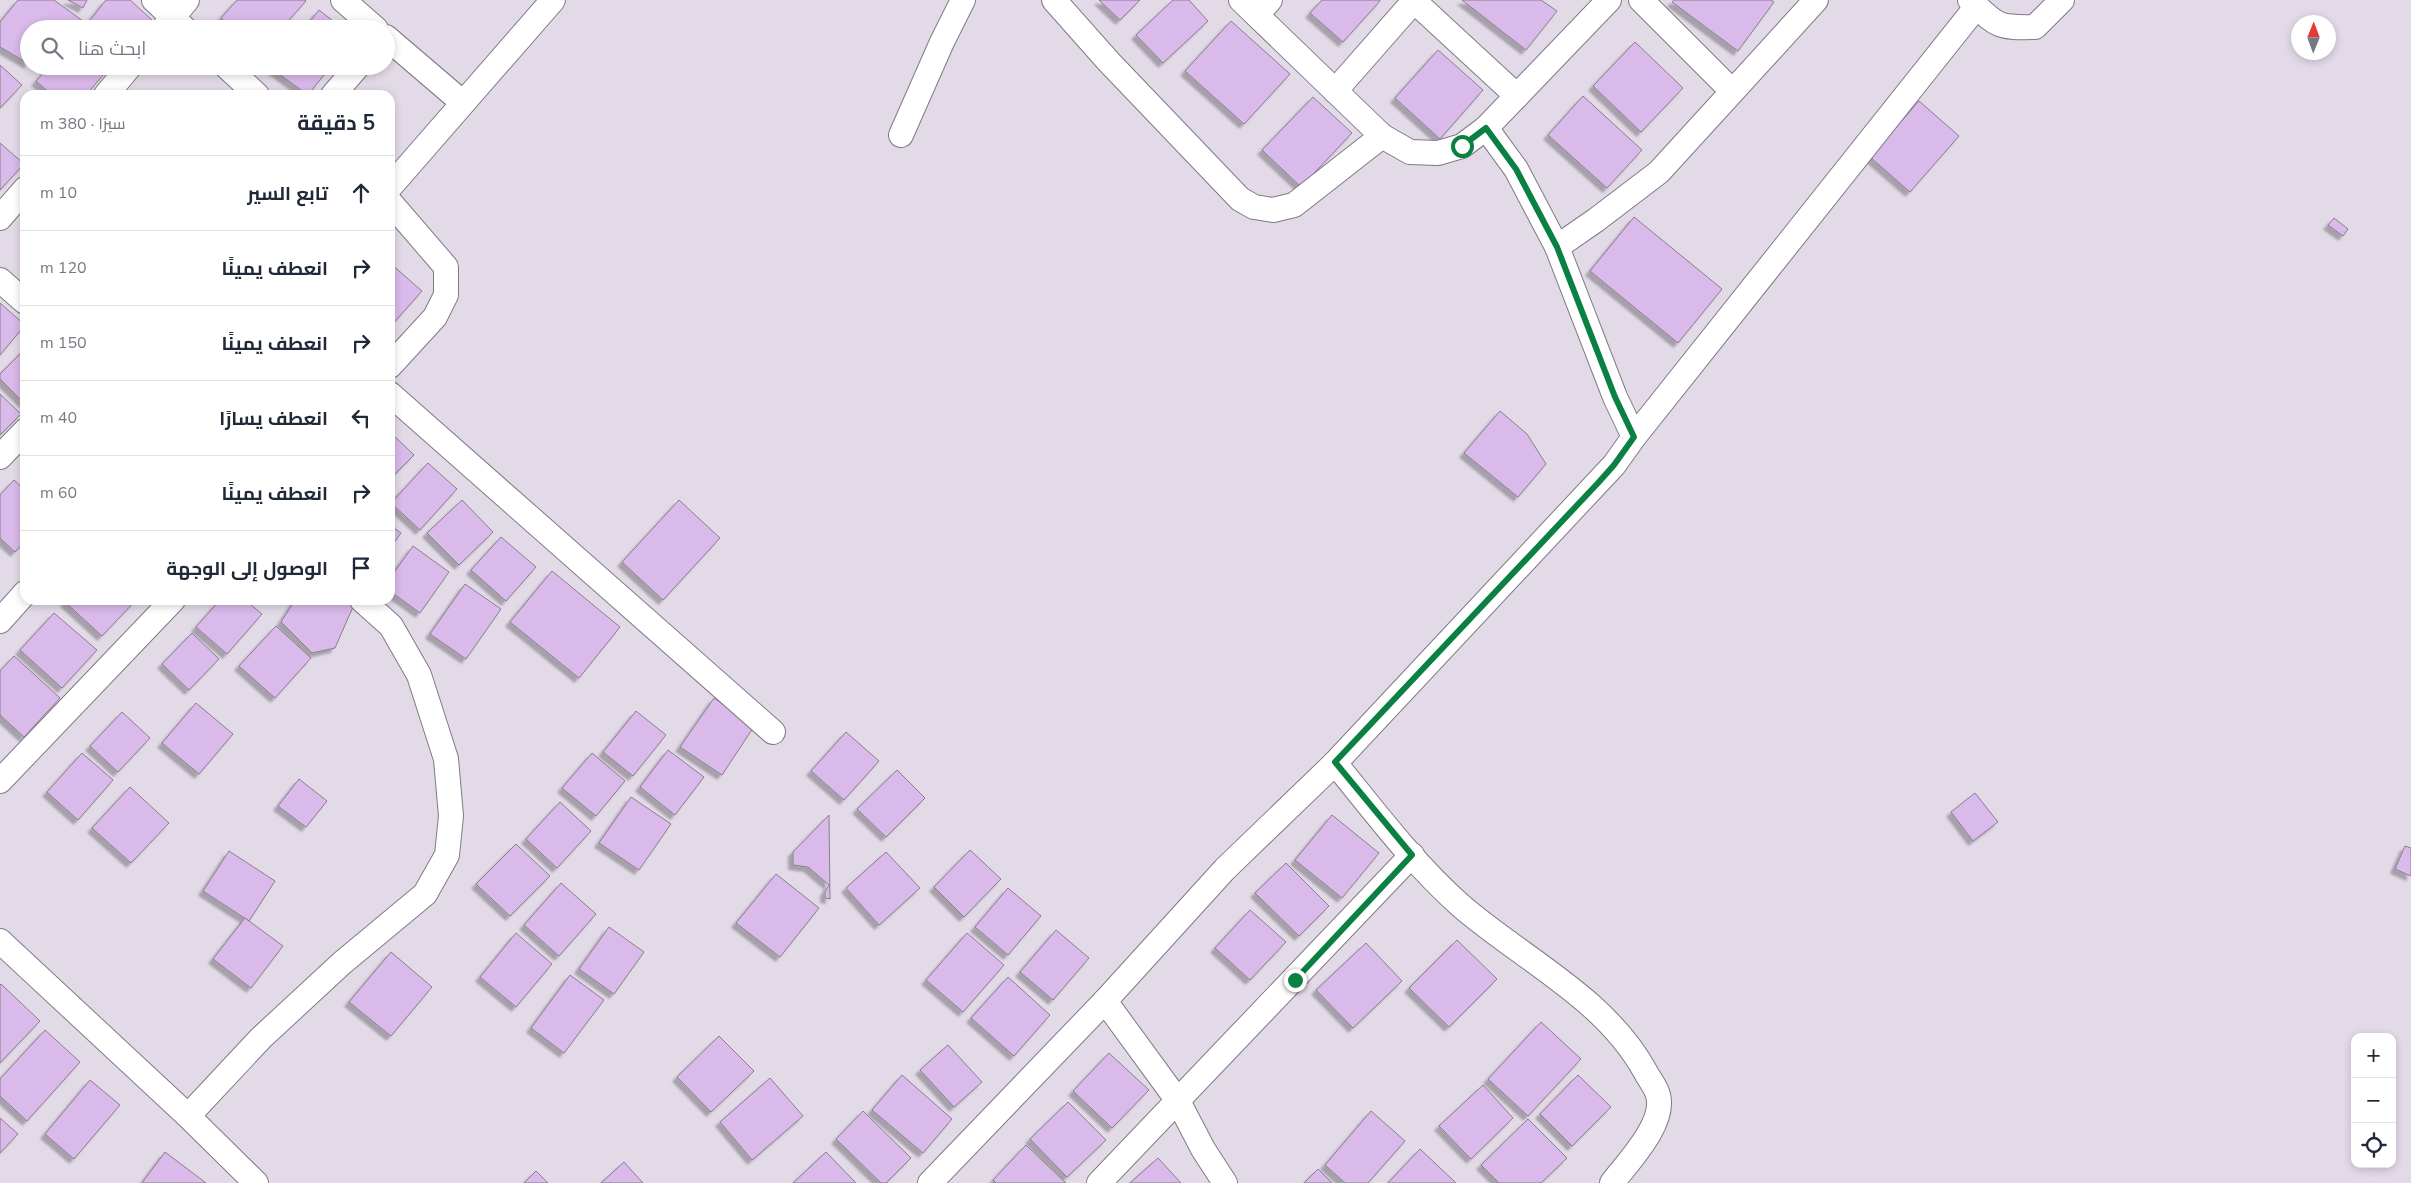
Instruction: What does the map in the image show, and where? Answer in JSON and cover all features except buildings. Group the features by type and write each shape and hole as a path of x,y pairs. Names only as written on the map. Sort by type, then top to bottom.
{"street":[{"path":"154,0 177,19"},
{"path":"343,0 366,20"},
{"path":"395,181 462,102 553,0"},
{"path":"901,136 942,42 964,0"},
{"path":"1054,0 1109,62 1240,199 1254,207 1273,210 1294,206 1382,136"},
{"path":"1256,5 1335,91 1382,136 1410,152 1438,153 1462,146 1486,128 1609,0"},
{"path":"1641,0 1732,91"},
{"path":"1557,247 1659,172 1816,0"},
{"path":"930,1183 1104,1001 1225,870 1335,762 1614,465 1973,3 1995,24 2012,28 2035,27 2062,0"},
{"path":"1335,91 1414,1 1517,96"},
{"path":"395,45 462,102"},
{"path":"110,90 123,75"},
{"path":"236,75 252,90"},
{"path":"336,90 350,75"},
{"path":"1486,128 1516,169 1557,247 1615,397 1634,437"},
{"path":"0,218 20,195"},
{"path":"395,208 446,267 446,295 436,317 395,361"},
{"path":"0,280 20,298"},
{"path":"395,398 773,732"},
{"path":"0,457 20,436"},
{"path":"0,620 20,598"},
{"path":"0,781 168,605"},
{"path":"188,1116 261,1038 342,963 425,894 447,854 451,816 446,759 419,675 391,626 368,605"},
{"path":"1335,762 1412,855 1460,904 1589,1002 1636,1056 1658,1095 1657,1117 1644,1143 1612,1183"},
{"path":"1099,1183 1412,855"},
{"path":"0,941 188,1116 256,1183"},
{"path":"1104,1001 1178,1101 1203,1149 1225,1183"}],"route":[{"path":"1295,980 1412,855 1384,824 1335,762 1598,483 1614,465 1634,437 1615,397 1557,247 1516,169 1486,128 1462,146"}]}
